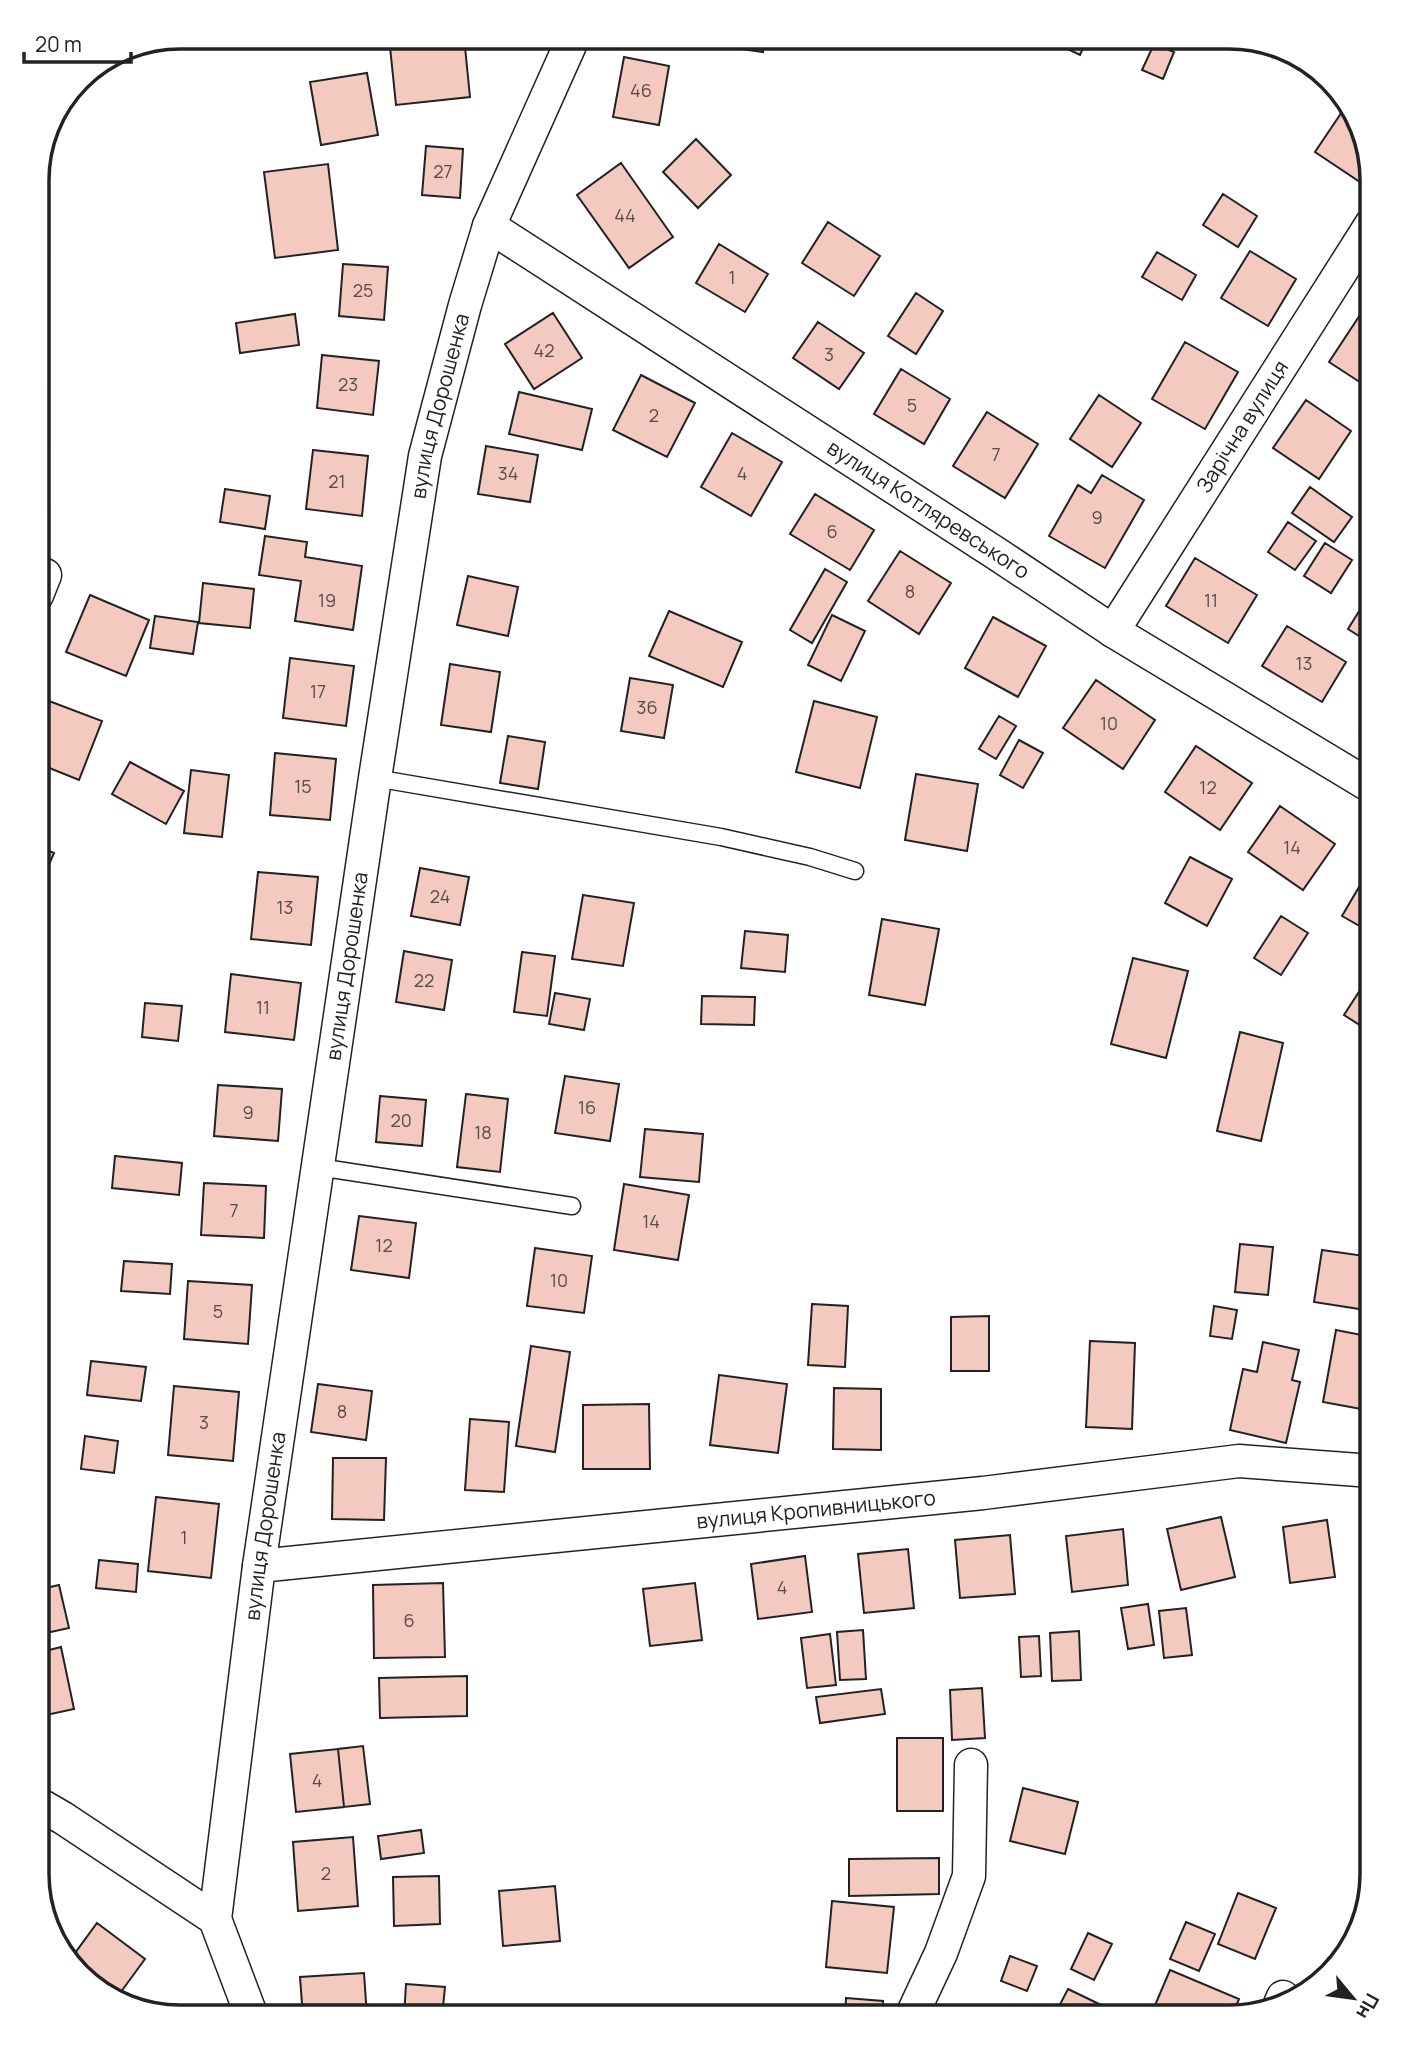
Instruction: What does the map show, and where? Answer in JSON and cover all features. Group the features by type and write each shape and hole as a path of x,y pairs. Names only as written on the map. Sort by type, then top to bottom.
{"street":[{"name":"вулиця Дорошенка","path":"215,1919 259,1566 425,456 489,226 568,49"},
{"name":"вулиця Котляревського","path":"489,226 1113,631 1360,780"},
{"name":"Зарічна вулиця","path":"1113,631 1360,242"},
{"name":"вулиця Кропивницького","path":"259,1566 983,1493 1239,1461 1360,1470"},
{"path":"917,2005 942,1953 969,1875 971,1765"},
{"path":"49,1810 215,1919 247,2005"}],"lane":[{"path":"375,778 721,837 810,857 855,871"},
{"path":"318,1167 572,1206"}],"building":[{"path":"390,49 465,49 470,97 396,105"},
{"path":"742,49 763,49 763,52"},
{"path":"1067,49 1083,49 1080,55"},
{"path":"1152,49 1174,52 1163,79 1142,70"},
{"path":"624,57 669,66 659,125 613,117"},
{"path":"367,73 378,135 321,145 310,82"},
{"path":"1341,113 1356,146 1360,182 1315,152"},
{"path":"696,139 731,175 698,208 663,172"},
{"path":"426,146 463,149 460,198 422,195"},
{"path":"621,163 673,237 629,268 577,195"},
{"path":"328,164 338,250 275,258 264,172"},
{"path":"1223,194 1257,216 1238,247 1203,225"},
{"path":"828,222 880,256 854,296 802,263"},
{"path":"719,244 768,274 745,312 696,283"},
{"path":"1250,251 1296,279 1268,326 1221,298"},
{"path":"1157,252 1196,275 1182,300 1142,277"},
{"path":"343,264 388,267 384,320 339,316"},
{"path":"916,293 943,311 916,354 888,336"},
{"path":"553,313 582,358 534,389 505,344"},
{"path":"295,314 299,345 240,353 236,323"},
{"path":"1360,315 1360,382 1329,362"},
{"path":"818,322 864,353 839,389 793,358"},
{"path":"1185,342 1238,372 1205,429 1152,399"},
{"path":"322,355 379,361 373,415 317,408"},
{"path":"901,369 950,399 924,444 874,414"},
{"path":"641,375 695,403 667,457 613,430"},
{"path":"519,392 592,409 582,450 509,434"},
{"path":"1099,395 1141,423 1112,467 1070,439"},
{"path":"1306,400 1351,431 1319,479 1273,448"},
{"path":"987,412 1038,444 1005,498 953,466"},
{"path":"732,433 782,462 751,516 701,487"},
{"path":"486,446 538,455 530,502 478,494"},
{"path":"313,450 368,456 362,516 306,509"},
{"path":"1102,475 1144,500 1105,568 1049,536 1078,485 1091,493"},
{"path":"1310,487 1352,517 1334,542 1292,513"},
{"path":"225,489 270,496 265,529 220,522"},
{"path":"815,494 874,530 850,570 790,534"},
{"path":"1288,522 1316,541 1295,570 1268,552"},
{"path":"265,536 307,542 305,557 362,566 353,630 295,621 301,581 259,575"},
{"path":"1325,543 1352,560 1331,593 1304,576"},
{"path":"900,551 951,583 919,634 868,601"},
{"path":"1195,558 1257,595 1228,643 1166,606"},
{"path":"825,569 847,582 812,643 790,630"},
{"path":"468,576 518,587 508,636 457,625"},
{"path":"203,583 254,589 250,628 199,623"},
{"path":"90,595 149,620 126,676 66,652"},
{"path":"1360,610 1360,637 1348,629"},
{"path":"669,611 742,642 723,687 649,656"},
{"path":"832,615 865,631 841,681 808,665"},
{"path":"155,616 198,622 193,654 150,648"},
{"path":"993,617 1046,646 1018,697 965,668"},
{"path":"1287,626 1346,662 1322,702 1262,666"},
{"path":"290,658 354,666 346,726 283,718"},
{"path":"450,664 500,672 491,732 441,725"},
{"path":"630,678 673,685 664,738 621,731"},
{"path":"1096,680 1155,720 1123,769 1063,728"},
{"path":"49,701 102,721 79,780 49,768"},
{"path":"814,701 877,717 860,788 796,772"},
{"path":"999,716 1016,726 996,759 979,749"},
{"path":"508,736 545,742 538,789 500,783"},
{"path":"1019,740 1043,753 1023,788 1000,775"},
{"path":"1196,746 1252,783 1220,830 1165,792"},
{"path":"275,753 336,759 330,820 270,815"},
{"path":"130,762 184,791 166,824 112,794"},
{"path":"191,770 229,775 222,837 184,833"},
{"path":"916,774 978,784 967,851 905,840"},
{"path":"1280,806 1335,844 1303,890 1248,852"},
{"path":"49,851 54,853 49,864"},
{"path":"1190,857 1232,879 1207,926 1165,903"},
{"path":"420,868 469,877 460,925 411,916"},
{"path":"258,872 318,877 311,945 251,939"},
{"path":"1360,885 1360,926 1342,916"},
{"path":"583,895 634,903 623,966 572,959"},
{"path":"1281,916 1308,933 1281,975 1254,958"},
{"path":"882,919 939,929 925,1005 869,995"},
{"path":"745,931 788,935 785,972 741,968"},
{"path":"404,951 452,960 444,1010 396,1002"},
{"path":"522,952 555,956 547,1016 514,1012"},
{"path":"1133,958 1188,971 1166,1058 1111,1044"},
{"path":"231,974 301,983 294,1040 225,1032"},
{"path":"1360,990 1360,1025 1344,1015"},
{"path":"555,993 590,999 584,1030 549,1024"},
{"path":"702,996 755,997 754,1025 701,1024"},
{"path":"145,1003 182,1006 178,1041 142,1037"},
{"path":"1240,1032 1283,1043 1261,1141 1217,1131"},
{"path":"565,1076 619,1084 610,1141 555,1133"},
{"path":"218,1085 282,1089 278,1141 214,1136"},
{"path":"466,1094 508,1099 500,1172 457,1167"},
{"path":"380,1096 426,1100 422,1146 376,1142"},
{"path":"645,1129 703,1134 699,1182 640,1177"},
{"path":"115,1156 182,1163 179,1195 112,1188"},
{"path":"204,1183 266,1186 264,1238 201,1235"},
{"path":"624,1184 689,1195 678,1260 614,1250"},
{"path":"359,1216 416,1223 409,1278 351,1270"},
{"path":"1240,1244 1273,1247 1268,1295 1235,1292"},
{"path":"535,1248 592,1256 584,1313 527,1306"},
{"path":"1322,1250 1360,1255 1360,1309 1314,1302"},
{"path":"124,1261 172,1264 170,1294 121,1291"},
{"path":"188,1281 252,1285 248,1344 184,1339"},
{"path":"812,1304 848,1306 845,1367 808,1365"},
{"path":"1214,1306 1237,1310 1232,1339 1210,1336"},
{"path":"989,1316 989,1371 951,1371 951,1317"},
{"path":"1336,1330 1360,1335 1360,1409 1323,1402"},
{"path":"1090,1341 1135,1343 1132,1429 1086,1427"},
{"path":"1263,1342 1299,1350 1292,1380 1300,1382 1286,1443 1230,1430 1243,1369 1257,1372"},
{"path":"531,1346 570,1352 555,1452 516,1446"},
{"path":"91,1361 146,1367 141,1401 87,1395"},
{"path":"719,1375 787,1384 778,1453 710,1445"},
{"path":"318,1384 372,1391 366,1440 311,1432"},
{"path":"174,1386 239,1392 233,1461 168,1455"},
{"path":"834,1388 881,1389 881,1450 833,1449"},
{"path":"649,1404 650,1469 583,1469 583,1405"},
{"path":"470,1419 509,1422 504,1492 465,1490"},
{"path":"85,1436 118,1441 114,1473 81,1469"},
{"path":"333,1458 386,1458 384,1520 332,1519"},
{"path":"156,1497 219,1504 211,1578 148,1571"},
{"path":"1221,1517 1235,1577 1181,1590 1167,1529"},
{"path":"1327,1520 1335,1577 1290,1583 1283,1527"},
{"path":"1123,1529 1128,1585 1072,1592 1066,1536"},
{"path":"1010,1535 1015,1594 960,1598 955,1540"},
{"path":"908,1549 914,1608 864,1613 858,1554"},
{"path":"805,1556 812,1612 758,1619 751,1564"},
{"path":"99,1560 138,1564 136,1592 96,1588"},
{"path":"443,1583 445,1657 374,1658 373,1585"},
{"path":"695,1583 702,1640 650,1646 643,1589"},
{"path":"59,1585 69,1628 49,1632 49,1587"},
{"path":"1148,1604 1154,1645 1128,1649 1121,1608"},
{"path":"1186,1608 1192,1655 1164,1658 1159,1611"},
{"path":"863,1630 866,1679 840,1680 837,1632"},
{"path":"1079,1631 1081,1680 1052,1681 1050,1633"},
{"path":"830,1634 836,1685 807,1688 801,1638"},
{"path":"1039,1636 1041,1676 1021,1677 1019,1637"},
{"path":"61,1647 74,1709 49,1714 49,1650"},
{"path":"467,1676 467,1716 380,1718 379,1678"},
{"path":"982,1688 985,1738 952,1740 950,1690"},
{"path":"881,1689 885,1714 820,1723 816,1697"},
{"path":"897,1738 943,1738 943,1811 897,1811"},
{"path":"363,1746 370,1804 344,1807 338,1749"},
{"path":"338,1749 344,1807 296,1812 290,1754"},
{"path":"1023,1788 1078,1802 1065,1854 1010,1841"},
{"path":"421,1830 424,1853 381,1859 378,1836"},
{"path":"353,1837 358,1906 298,1911 293,1842"},
{"path":"939,1858 939,1894 849,1896 849,1859"},
{"path":"439,1876 440,1924 394,1926 393,1877"},
{"path":"555,1886 560,1941 503,1946 499,1891"},
{"path":"1238,1893 1276,1908 1255,1959 1218,1944"},
{"path":"832,1901 894,1907 887,1973 826,1967"},
{"path":"1186,1922 1215,1934 1199,1971 1170,1959"},
{"path":"97,1923 145,1959 122,1991 100,1978 75,1953"},
{"path":"1088,1933 1112,1944 1094,1980 1071,1969"},
{"path":"1010,1956 1037,1966 1027,1991 1001,1981"},
{"path":"1170,1970 1239,1999 1237,2005 1155,2005"},
{"path":"364,1973 366,2005 302,2005 300,1977"},
{"path":"406,1984 445,1987 443,2005 405,2005"},
{"path":"1068,1989 1101,2005 1060,2005"},
{"path":"846,1998 883,2001 883,2005 846,2005"}]}
